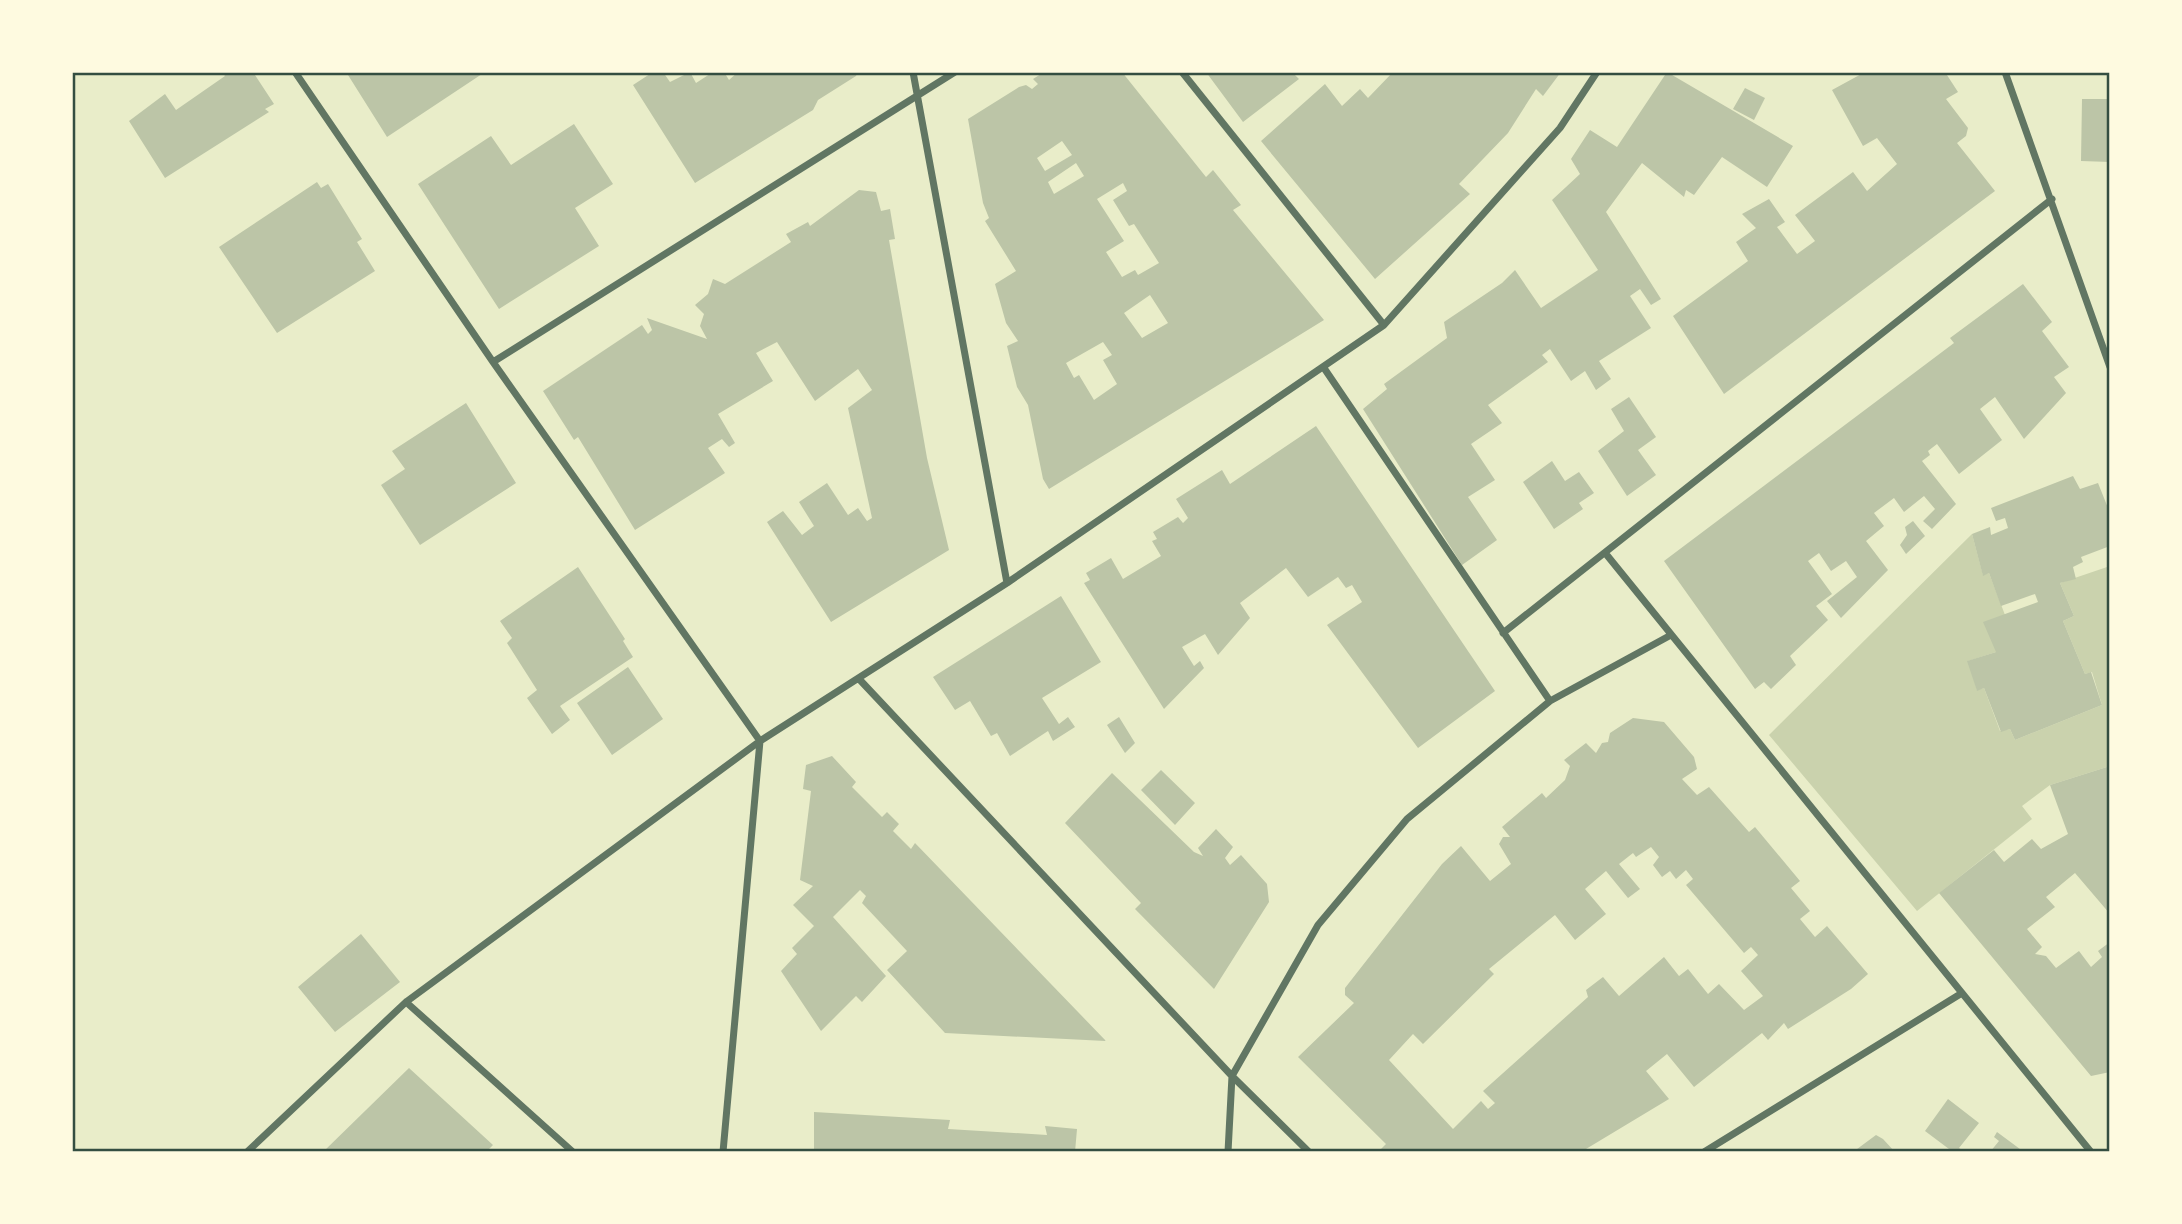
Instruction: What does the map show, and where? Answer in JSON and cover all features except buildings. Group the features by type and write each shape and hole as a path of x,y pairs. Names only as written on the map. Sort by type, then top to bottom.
{"street":[{"path":"295,72 493,362 760,741 723,1152"},
{"path":"913,72 1007,583"},
{"path":"493,362 955,72"},
{"path":"1182,72 1384,325"},
{"path":"247,1152 406,1002 760,741 860,680 1007,583 1384,325 1560,128 1597,72"},
{"path":"2005,72 2110,367"},
{"path":"1503,633 2052,199"},
{"path":"1324,368 1549,701"},
{"path":"1605,554 2091,1152"},
{"path":"1228,1152 1232,1076 1318,925 1407,819 1549,701 1671,635"},
{"path":"860,680 1232,1076 1309,1152"},
{"path":"1704,1152 1962,993"},
{"path":"406,1002 573,1152"}],"green space":[{"path":"1972,534 1983,575 1989,573 2005,615 1996,652 1968,661 1977,690 1984,688 2000,731 2010,729 2015,740 2102,705 2092,672 2085,674 2063,621 2074,616 2060,583 2110,566 2110,766 2050,785 2022,806 2032,819 1917,911 1769,735"}]}
